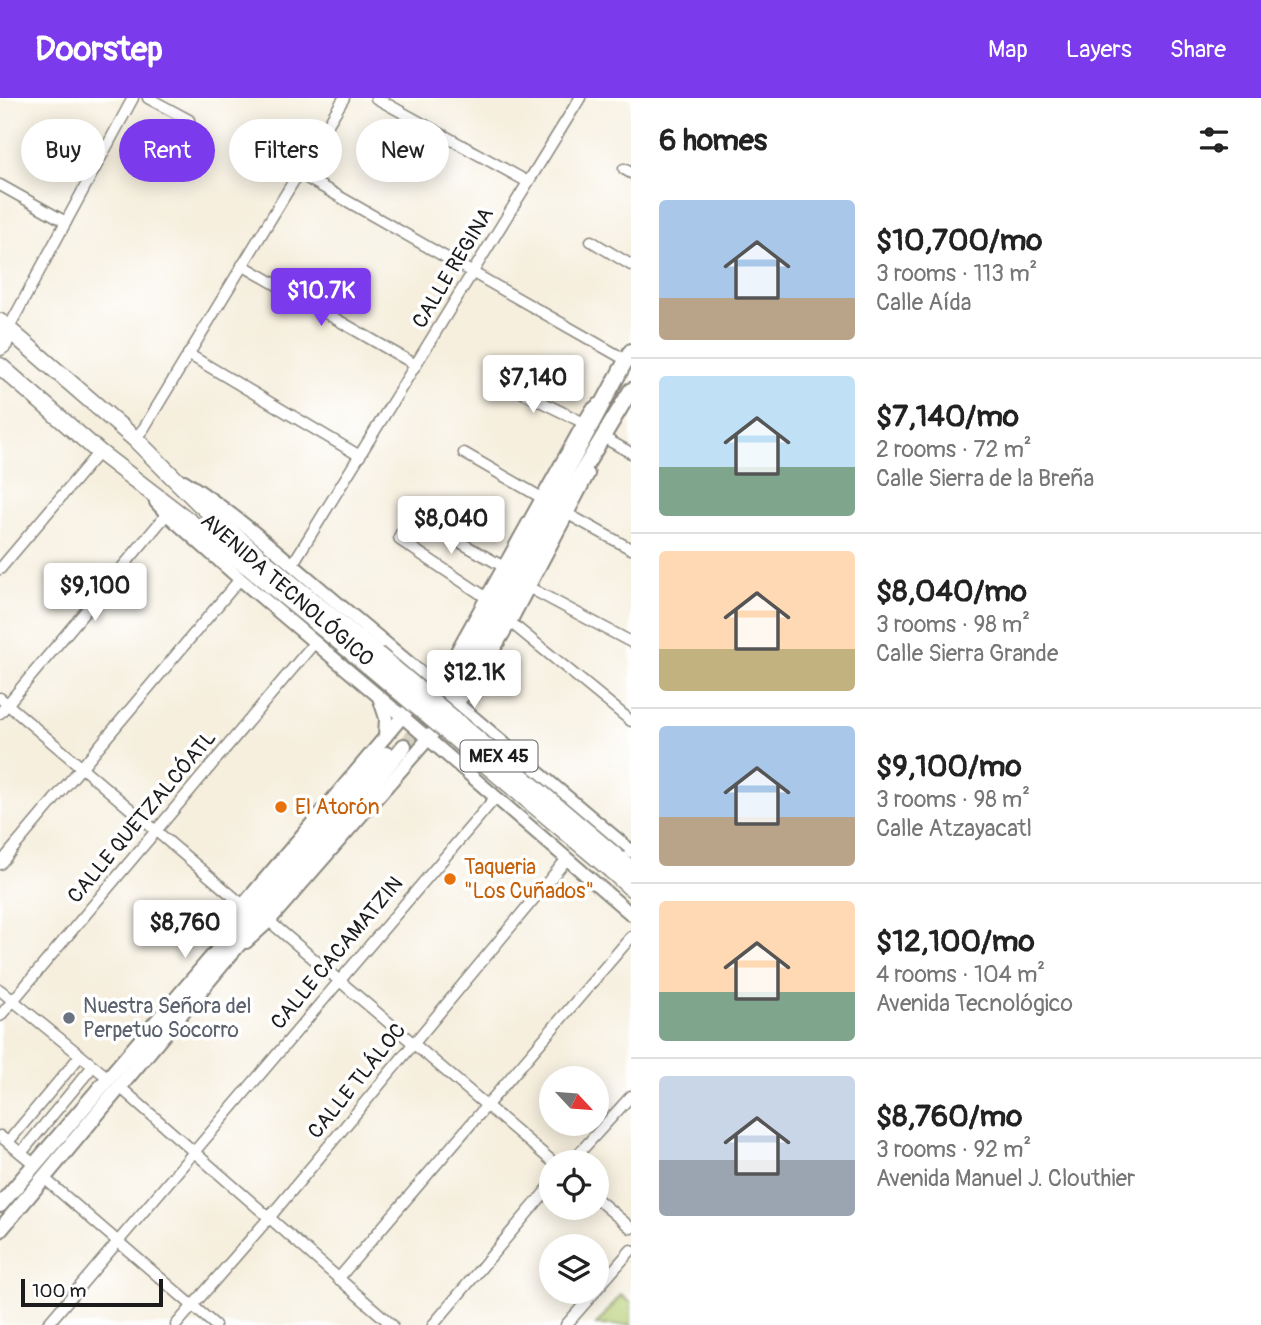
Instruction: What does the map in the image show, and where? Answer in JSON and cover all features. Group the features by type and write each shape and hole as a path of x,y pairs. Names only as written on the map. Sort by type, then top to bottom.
{"main road":[{"path":"0,347 4,344 4,325"},
{"name":"AVENIDA TECNOLÓGICO","path":"4,325 135,439 166,470 252,569"},
{"path":"629,355 457,678 482,651 562,505 631,390"},
{"name":"AVENIDA TECNOLÓGICO","path":"0,366 99,452 252,569 435,719 623,862 631,888"},
{"path":"0,1230 121,1088 231,944 396,741"},
{"path":"0,1205 107,1077 231,944"}],"street":[{"path":"4,325 66,222 133,98"},
{"path":"148,98 186,119"},
{"path":"331,119 344,98"},
{"path":"376,98 527,182"},
{"name":"CALLE REGINA","path":"292,565 580,98"},
{"path":"135,439 293,182"},
{"path":"314,182 472,273 629,355"},
{"path":"0,185 66,222"},
{"path":"591,241 631,265"},
{"path":"242,265 416,365"},
{"path":"188,354 360,456"},
{"path":"495,379 584,423"},
{"path":"231,944 234,918 243,905 396,741 403,717 465,639 584,423 592,410 604,401"},
{"path":"231,944 269,921 428,739 486,665 566,513 608,440 620,408"},
{"path":"608,440 631,453"},
{"path":"0,569 99,452"},
{"path":"464,453 542,498"},
{"name":"AVENIDA TECNOLÓGICO","path":"166,470 209,498 459,702 623,862"},
{"name":"AVENIDA TECNOLÓGICO","path":"142,486 167,514 252,569 314,642 631,914"},
{"path":"566,513 631,548"},
{"path":"0,713 4,701 167,514"},
{"path":"488,598 399,537 413,516 503,568"},
{"path":"0,864 252,569"},
{"path":"528,587 631,642"},
{"path":"510,622 631,721"},
{"name":"CALLE QUETZALCÓATL","path":"0,1016 314,642"},
{"path":"379,697 396,741"},
{"path":"4,701 243,905"},
{"name":"CALLE CACAMATZIN","path":"47,1325 495,798"},
{"name":"CALLE TLÁLOC","path":"176,1325 269,1218 566,860"},
{"path":"269,921 539,1150"},
{"path":"338,1279 631,936"},
{"path":"0,990 107,1077"},
{"path":"34,1164 4,1139 80,1056"},
{"path":"21,1153 93,1066"},
{"path":"121,1088 391,1325"},
{"path":"582,1150 631,1096"},
{"path":"44,1178 215,1325"},
{"path":"433,1325 539,1199"},
{"path":"609,1209 631,1228"},
{"path":"609,1275 631,1250"},
{"path":"566,1325 584,1304"}],"green space":[{"path":"621,1295 631,1303 631,1325 596,1325"}],"tunnel":[{"path":"404,746 461,680"}],"place":[{"name":"El Atorón","path":"281,807"},
{"name":"Taqueria \"Los Cuñados\"","path":"450,879"},
{"name":"Nuestra Señora del Perpetuo Socorro","path":"69,1018"}]}
